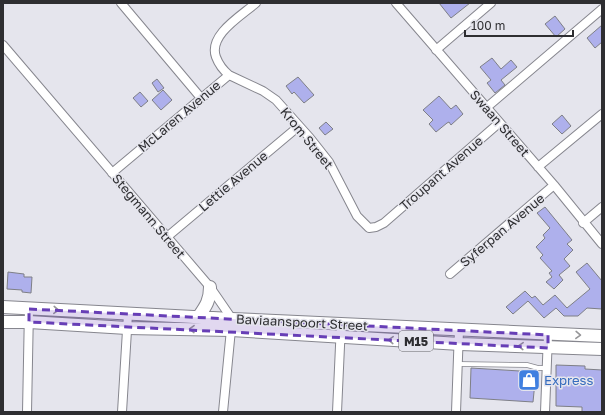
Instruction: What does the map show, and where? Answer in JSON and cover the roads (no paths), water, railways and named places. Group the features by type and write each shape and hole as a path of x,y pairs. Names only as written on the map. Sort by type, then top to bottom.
{"main road":[{"path":"199,316 209,299 210,287"},
{"name":"Baviaanspoort Street","path":"3,307 128,314 199,316 231,325 341,337 460,344 602,349"},
{"name":"Baviaanspoort Street","path":"3,322 29,322 127,328 341,324 548,335 602,336"}],"street":[{"path":"121,3 201,98"},
{"name":"McLaren Avenue","path":"112,173 229,75 224,72 214,51 216,41 222,32 256,3"},
{"name":"Swaan Street","path":"396,3 538,167 602,244"},
{"path":"436,50 491,3"},
{"path":"486,108 602,9"},
{"name":"Stegmann Street","path":"3,46 210,287 220,300 231,325"},
{"name":"Krom Street","path":"229,75 263,91 276,100 329,162 358,216 369,228 376,227 384,223"},
{"path":"538,167 602,114"},
{"name":"Troupant Avenue","path":"384,223 499,123"},
{"name":"Lettie Avenue","path":"167,237 299,126"},
{"name":"Syferpan Avenue","path":"450,274 554,186"},
{"path":"584,223 602,207"},
{"path":"27,412 29,309"},
{"path":"122,412 128,314"},
{"path":"337,412 341,324"},
{"path":"223,412 231,325"},
{"path":"456,412 460,330"},
{"path":"545,412 548,335"}],"lane":[{"path":"459,364 527,365 538,368 547,368"}],"place":[{"name":"Express","path":"529,380"}]}
